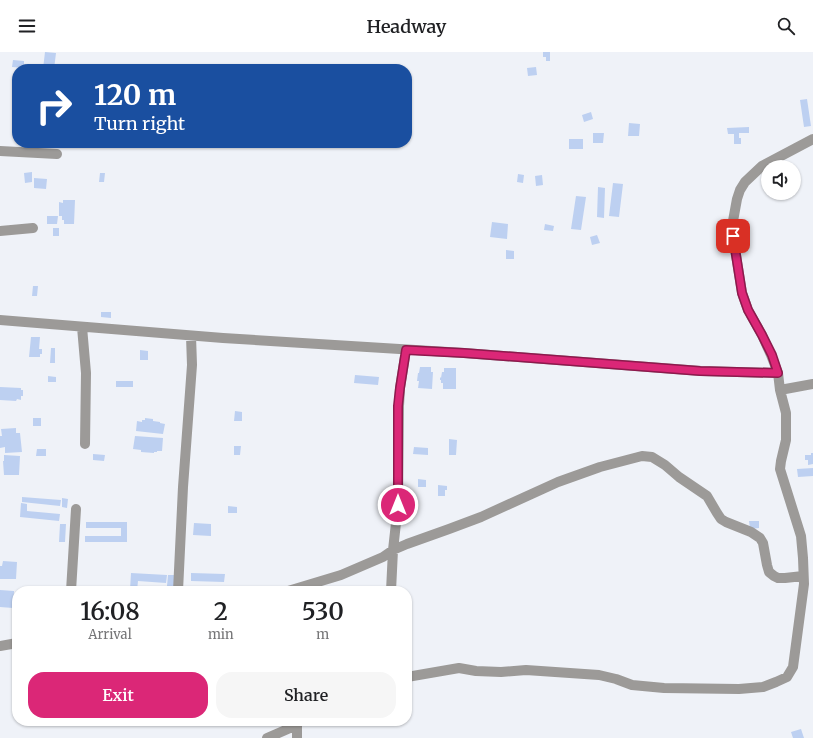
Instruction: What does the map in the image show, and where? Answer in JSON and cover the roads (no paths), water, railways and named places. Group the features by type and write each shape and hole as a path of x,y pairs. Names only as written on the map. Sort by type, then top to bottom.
{"street":[{"path":"412,676 459,668 476,671 501,672 526,670 593,674 616,679 632,685 664,688 739,689 763,687 787,677 793,667 804,580 801,536 780,469 786,440 786,413 780,390 778,373 772,355 748,310 742,293 733,236 733,215 740,190 752,175 762,166 813,139"},
{"path":"0,151 57,154"},
{"path":"0,231 33,228"},
{"path":"0,320 191,336 464,353 700,371 778,373"},
{"path":"82,327 86,373 85,444"},
{"path":"178,586 183,487 192,365 191,336"},
{"path":"391,586 393,550 398,505 398,406 406,350"},
{"path":"780,390 813,384"},
{"path":"305,586 341,575 383,557 393,550 474,519 558,482 642,456 652,458 665,465 679,477 707,496 721,519 752,532 760,538 763,543 769,572 774,576 778,578 804,580 813,591"},
{"path":"71,586 76,509"},
{"path":"0,646 12,644"},
{"path":"267,738 292,726"},
{"path":"297,738 298,726"}]}
